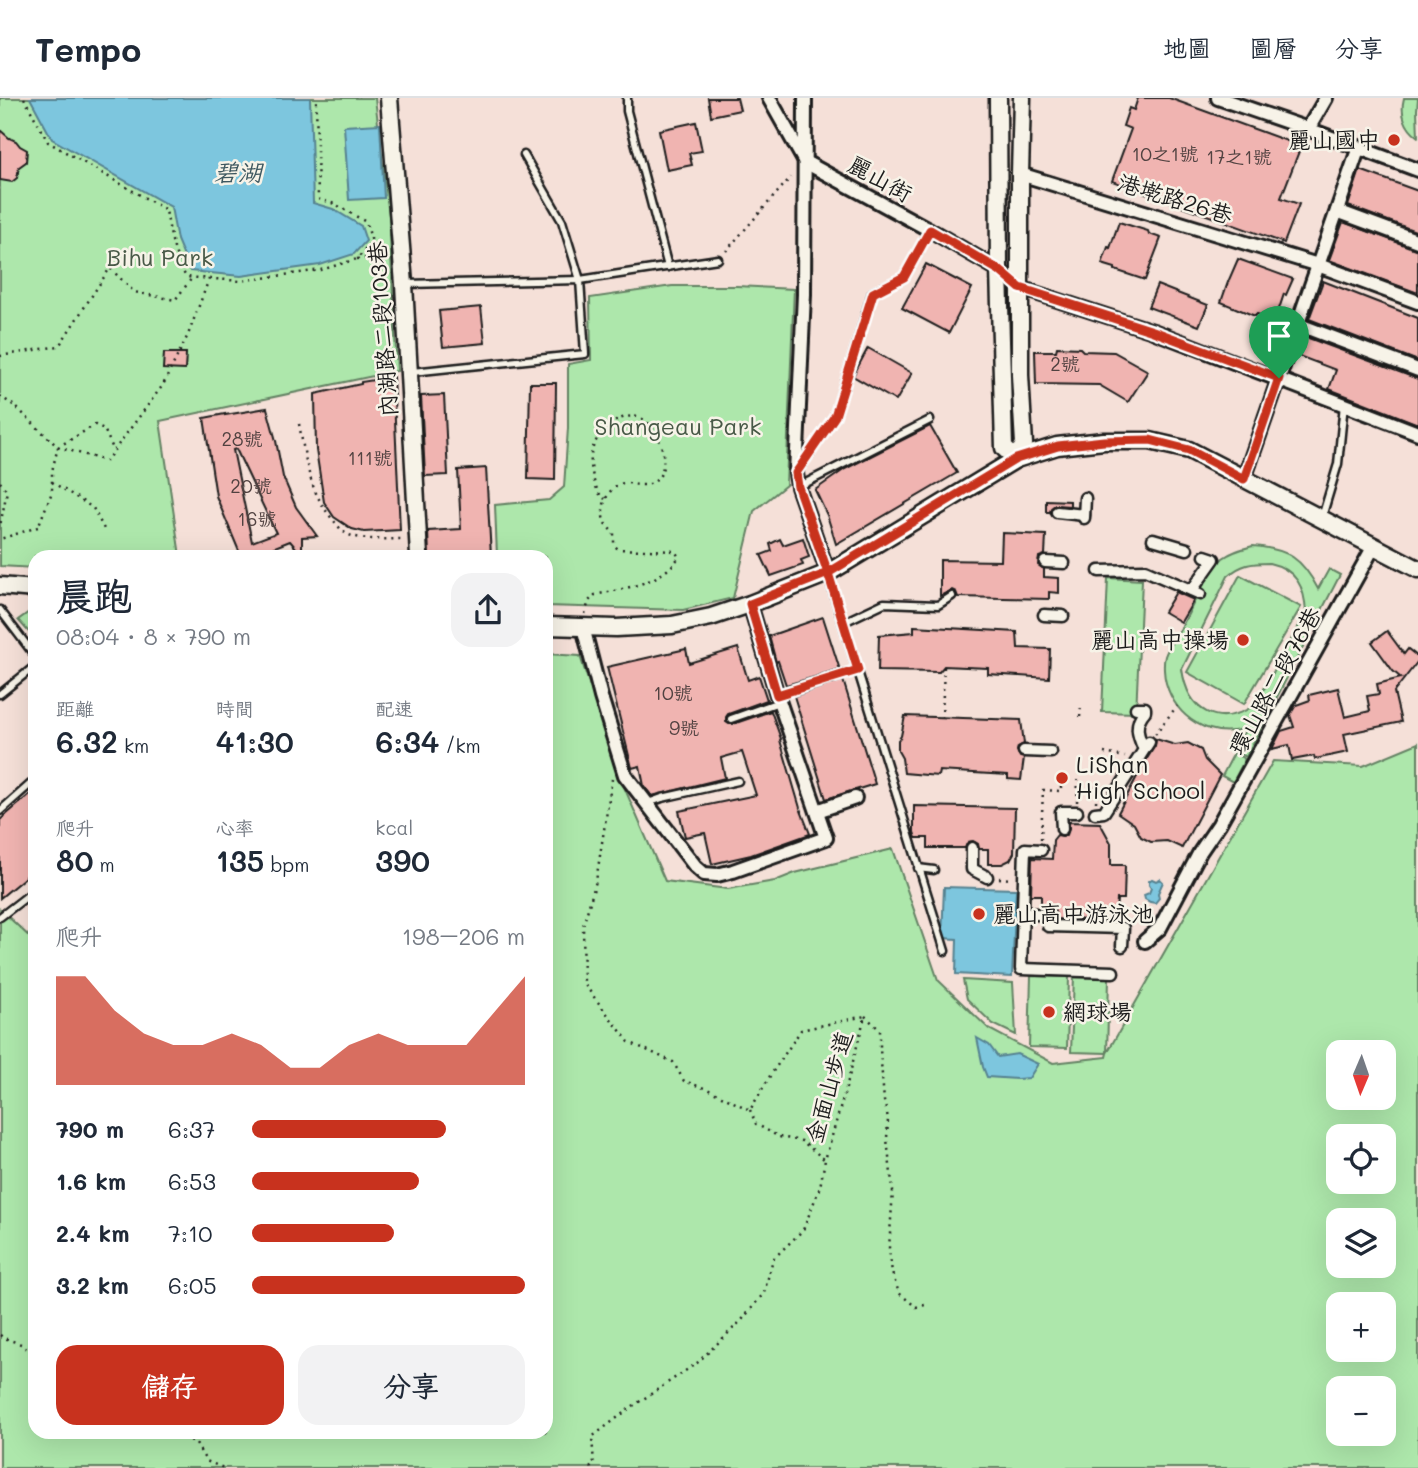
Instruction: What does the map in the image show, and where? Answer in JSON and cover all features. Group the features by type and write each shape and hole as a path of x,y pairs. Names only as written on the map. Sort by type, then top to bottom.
{"street":[{"name":"內湖路二段103巷","path":"389,98 404,284 419,550"},
{"path":"768,98 805,162"},
{"path":"805,98 804,294 796,473 798,487 828,573"},
{"path":"998,98 1004,448 1016,459"},
{"path":"1016,459 1024,444 1020,375 1022,98"},
{"path":"1218,98 1418,170"},
{"path":"1308,129 1326,98"},
{"path":"1244,479 1359,147"},
{"name":"麗山街","path":"805,162 999,270 1020,288"},
{"name":"港墘路26巷","path":"1020,173 1318,265 1418,302"},
{"path":"1337,211 1418,241"},
{"path":"1020,288 1153,331 1418,433"},
{"path":"1297,324 1418,370"},
{"path":"553,626 616,628 672,625 711,617 750,604 828,573 1016,459 1058,446 1104,441 1150,440 1189,450 1418,569"},
{"path":"1057,512 1084,517 1085,498"},
{"path":"1153,539 1187,549"},
{"name":"環山路二段76巷","path":"1145,941 1160,928 1200,852 1219,824 1374,546"},
{"path":"1099,571 1145,570 1196,592 1213,559 1205,556"},
{"path":"1045,562 1064,563"},
{"path":"0,586 28,588"},
{"path":"583,627 625,775 695,866 704,874 717,874 733,871 826,838 778,699 750,604"},
{"path":"1044,615 1063,616"},
{"path":"1095,813 1104,812 1147,746 1137,735 1140,716 1145,708 1136,708"},
{"path":"1024,751 1051,752"},
{"path":"817,811 855,798"},
{"path":"1062,829 1061,812 1077,813"},
{"path":"972,848 972,869 987,877"},
{"path":"1041,850 1024,849 1021,969 1113,972"},
{"path":"1023,914 1049,915 1048,926 1123,928 1122,946"}],"lane":[{"path":"627,98 627,111 668,267"},
{"path":"409,372 585,354 580,280 562,221 524,156"},
{"path":"796,473 835,416 873,293 904,277 930,230"},
{"path":"404,284 580,280 718,259"},
{"path":"1321,519 1338,464 1344,404"},
{"path":"798,487 930,420"},
{"path":"828,573 944,951"},
{"path":"844,622 884,603 938,605 952,596"},
{"path":"0,610 28,647"},
{"path":"731,719 858,670"},
{"path":"0,694 28,672"},
{"path":"647,804 662,798 738,781"},
{"path":"0,811 28,786"},
{"path":"918,869 934,870"},
{"path":"0,918 28,896"}],"path":[{"path":"24,98 48,142 166,210 172,241 186,276 241,281 321,270 358,259 401,255"},
{"path":"316,98 318,199 335,204 366,222 372,242 358,259"},
{"path":"718,259 805,162"},
{"path":"0,356 59,346 110,268 134,292 175,300 193,277"},
{"path":"0,396 16,407 58,447 106,461 163,385 188,335 209,279"},
{"path":"583,627 586,607 595,595 650,582 670,568 679,556 675,551 618,549 614,545 614,533 604,521 605,499 616,485 628,482 641,485 660,478 664,460 661,444 653,429 638,417 618,421 596,440 591,454 592,475 599,494 605,499"},
{"path":"299,424 311,483 322,507 346,535 367,539 418,539"},
{"path":"0,539 38,527 52,492 52,471 58,447 95,425 104,429 114,452"},
{"path":"0,482 7,491 0,526"},
{"path":"52,482 93,508 105,531"},
{"path":"942,718 944,666"},
{"path":"1080,716 1081,705"},
{"path":"1147,746 1177,706"},
{"path":"617,751 596,881 583,926 584,985 628,1042 673,1062 684,1081 750,1110 755,1124 779,1137 802,1141 825,1160"},
{"path":"1104,753 1135,762"},
{"path":"1041,850 1043,790 1061,791 1061,780"},
{"path":"1077,813 1078,780"},
{"path":"1095,813 1097,780"},
{"path":"987,877 1024,879"},
{"path":"865,1016 880,1030 884,1101 888,1118 887,1139 894,1191 889,1248 892,1273 899,1293 916,1307 925,1305"},
{"name":"金面山步道","path":"592,1437 697,1363 742,1320 764,1293 773,1259 803,1230 820,1187 865,1016 802,1030 750,1110"},
{"path":"0,1335 28,1350"},
{"path":"590,1468 594,1464 592,1437"},
{"path":"592,1437 596,1468"},
{"path":"189,1439 196,1444 206,1461 224,1468"}],"green space":[{"name":"Bihu Park","path":"0,98 375,98 389,216 397,371 160,421 179,550 28,550 28,568 0,566"},
{"path":"1404,98 1418,98 1418,137 1405,120"},
{"name":"Shangeau Park","path":"672,286 794,289 786,485 754,511 733,598 683,610 553,606 553,550 497,550 495,505 549,500 564,487 568,364 591,360 590,298"},
{"path":"1253,546 1276,550 1293,557 1306,570 1318,589 1329,569 1340,575 1246,757 1235,751 1246,728 1220,731 1196,723 1186,716 1171,695 1165,680 1164,666 1168,649 1217,564 1234,552","holes":["1269,563 1278,566 1297,580 1304,595 1306,613 1255,705 1229,716 1207,712 1198,706 1191,696 1182,669 1228,576 1252,564"]},
{"name":"麗山高中操場","path":"1240,575 1301,607 1244,704 1187,672"},
{"path":"1108,578 1142,580 1136,713 1102,712"},
{"path":"28,613 28,631 18,620"},
{"path":"553,654 580,656 621,780 665,881 728,889 775,881 795,873 893,849 938,980 989,1029 1053,1063 1106,1057 1273,761 1363,766 1418,743 1418,1468 0,1468 0,909 28,935 28,1439 553,1439"},
{"path":"1234,753 1245,759 1233,782 1222,776"},
{"name":"網球場","path":"1031,976 1069,977 1067,1048 1029,1047"},
{"path":"1074,977 1109,978 1107,1053 1071,1052"},
{"path":"963,980 1013,983 1016,1035 993,1024 967,999"}],"water":[{"name":"碧湖","path":"30,98 310,98 313,203 333,209 361,226 366,241 354,254 320,265 241,276 190,271 177,240 171,207 52,139"},
{"path":"380,124 384,198 349,200 344,126"},
{"path":"1160,879 1163,882 1155,903 1145,899 1144,895 1149,893 1149,881"},
{"name":"麗山高中游泳池","path":"944,887 1016,889 1012,977 956,974 957,939 942,938"},
{"path":"977,1038 989,1045 998,1057 1017,1054 1038,1064 1029,1078 987,1077"}],"building":[{"path":"708,98 737,98 740,110 711,116"},
{"path":"1138,98 1169,98 1301,146 1281,198 1299,204 1284,243 1112,181 1131,129 1123,126 1129,108 1134,110"},
{"path":"696,122 702,151 689,153 692,165 667,170 659,130"},
{"path":"0,130 27,150 26,162 19,167 17,178 12,182 0,180"},
{"path":"1360,170 1418,191 1418,232 1348,206"},
{"path":"1119,222 1161,238 1145,280 1102,264"},
{"path":"1343,222 1418,250 1418,293 1329,260"},
{"path":"1238,259 1293,279 1286,295 1284,294 1275,321 1221,302"},
{"path":"926,264 972,288 949,333 902,308"},
{"path":"1323,281 1418,318 1418,361 1309,319"},
{"path":"1157,285 1208,305 1199,326 1148,307"},
{"path":"481,307 485,343 443,347 439,311"},
{"path":"1303,336 1418,379 1418,424 1329,389 1336,370 1296,355"},
{"path":"1057,347 1114,352 1148,371 1128,402 1099,385 1036,384 1035,351 1056,351"},
{"path":"868,348 912,373 896,401 853,376"},
{"path":"164,353 186,353 185,370 163,369"},
{"path":"393,377 400,530 364,532 352,529 334,517 324,502 316,450 315,394"},
{"path":"530,383 556,383 555,480 528,479"},
{"path":"444,395 448,475 425,476 421,396"},
{"path":"267,408 283,477 296,507 317,536 302,537 302,550 298,550 290,541 267,550 238,550 216,496 204,418","holes":["236,449 276,533 252,542 233,450"]},
{"path":"930,426 957,473 836,544 827,515 815,490 845,469"},
{"path":"486,468 491,550 429,550 428,531 461,529 458,470"},
{"path":"1046,500 1070,501 1070,506 1055,505 1050,512 1046,512"},
{"path":"1002,533 1046,535 1045,555 1039,557 1038,565 1044,569 1044,577 1059,578 1059,593 1049,592 1049,599 958,597 952,590 940,596 940,560 1001,561"},
{"path":"803,538 809,557 801,560 803,565 771,576 761,555 772,551 770,544 780,539 783,545"},
{"path":"1176,592 1194,600 1181,622 1164,612"},
{"path":"823,617 840,670 786,685 769,636"},
{"path":"914,626 1017,632 1018,648 1050,649 1049,678 988,674 988,668 944,666 939,672 878,671 879,635 914,632"},
{"path":"1387,631 1404,654 1408,649 1418,657 1418,661 1394,692 1401,722 1344,734 1348,752 1315,759 1314,756 1292,760 1289,745 1272,749 1281,731 1294,727 1290,715 1296,705 1310,700 1309,695 1338,688 1345,717 1370,711 1367,696 1379,694 1377,684 1401,678 1372,642"},
{"path":"738,648 748,680 759,676 767,700 728,714 726,722 733,724 771,711 810,834 751,855 712,864 705,833 685,837 679,811 756,795 742,752 721,758 725,778 652,796 644,786 640,766 632,768 607,667 686,649 689,663"},
{"path":"843,680 875,784 826,799 794,696"},
{"path":"905,716 1021,720 1024,744 1018,747 1017,751 1020,757 1024,758 1021,780 1008,779 1008,775 939,771 938,776 904,773 898,740"},
{"path":"1156,739 1175,745 1188,743 1201,750 1205,760 1220,775 1182,848 1167,841 1151,842 1141,837 1134,824 1118,813 1155,746"},
{"path":"28,796 28,875 0,898 0,820"},
{"path":"914,806 1015,808 1014,853 1010,860 1002,864 988,864 988,849 979,849 978,844 973,841 968,842 965,848 928,848 928,838 916,838 914,832"},
{"path":"1069,822 1100,823 1111,843 1111,865 1125,865 1124,899 1117,899 1116,912 1102,911 1102,920 1056,919 1054,909 1041,907 1041,895 1031,895 1032,858 1052,859 1053,840 1057,835 1067,835"}],"place":[{"name":"麗山國中","path":"1394,140"},
{"name":"麗山高中操場","path":"1243,640"},
{"name":"LiShan High School","path":"1062,778"},
{"name":"麗山高中游泳池","path":"979,914"},
{"name":"網球場","path":"1049,1012"}],"route":[{"path":"1279,378 1153,331 1020,288 999,270 930,230 904,277 873,293 835,416 796,473 798,487 828,573 750,604 777,695 858,670 828,573 1016,459 1058,446 1150,440 1189,450 1244,479 1279,378"}]}
